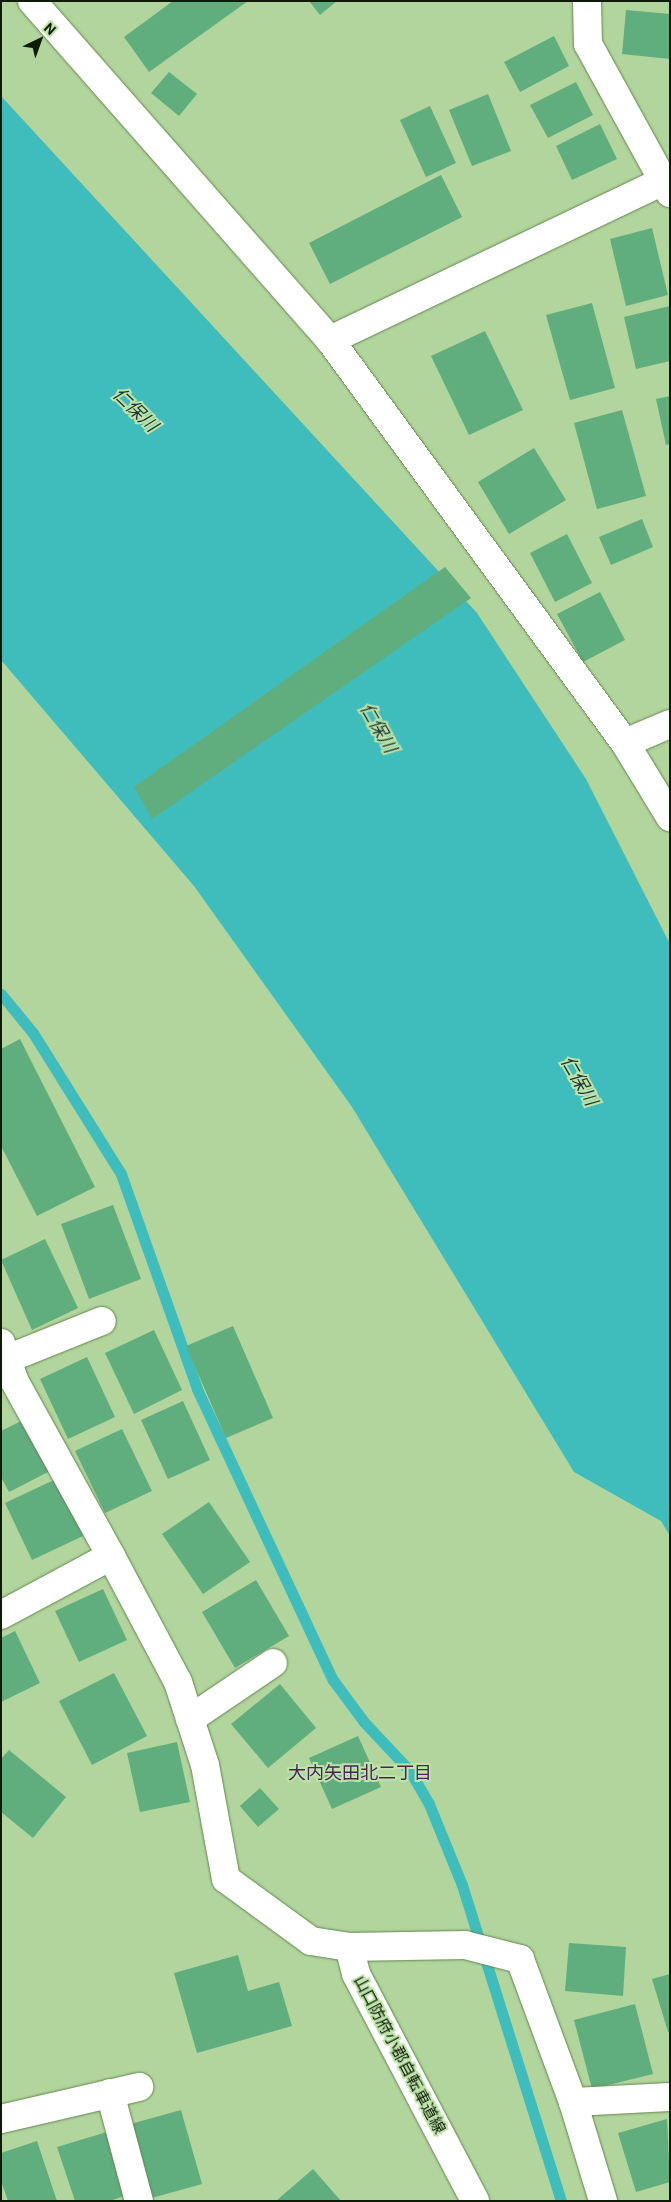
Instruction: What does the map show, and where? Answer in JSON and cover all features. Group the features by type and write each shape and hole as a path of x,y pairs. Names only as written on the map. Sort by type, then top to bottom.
{"street":[{"path":"32,1 330,340 625,743 670,817"},
{"path":"330,340 668,184 588,44 588,1"},
{"path":"625,743 670,724"},
{"path":"102,1321 4,1351 15,1382 178,1682 205,1765 226,1879 311,1941 349,1946 464,1945 520,1959 573,2102 603,2201"},
{"path":"1,1615 110,1556"},
{"path":"190,1718 273,1664"},
{"name":"山口防府小郡自転車道線","path":"349,1946 356,1974 475,2201"},
{"path":"1,2119 138,2087"},
{"path":"110,2094 138,2201"},
{"path":"573,2102 670,2097"}],"water":[{"name":"仁保川","path":"1,96 477,613 586,779 670,944 670,1536 661,1521 574,1472 352,1107 194,886 1,660"}],"building":[{"path":"173,1 248,1 149,72 124,37"},
{"path":"309,1 337,1 320,15"},
{"path":"626,10 670,14 670,59 622,54"},
{"path":"554,36 569,66 520,92 504,62"},
{"path":"169,72 197,94 179,116 151,93"},
{"path":"576,82 593,115 548,138 530,105"},
{"path":"488,94 511,151 472,166 449,110"},
{"path":"430,106 456,163 426,177 400,120"},
{"path":"600,124 617,159 572,180 556,146"},
{"path":"441,175 462,217 330,284 309,243"},
{"path":"652,228 668,295 626,306 610,239"},
{"path":"592,303 615,388 570,400 546,315"},
{"path":"670,306 670,361 636,369 624,317"},
{"path":"485,331 523,410 469,435 431,356"},
{"path":"670,396 670,444 666,445 656,399"},
{"path":"622,410 646,496 597,509 574,423"},
{"path":"534,448 566,500 509,534 478,482"},
{"path":"642,519 653,547 611,565 599,537"},
{"path":"567,534 592,583 555,602 530,553"},
{"path":"445,567 471,598 152,819 134,787"},
{"path":"600,592 625,640 583,662 557,614"},
{"path":"20,1039 95,1187 37,1216 1,1146 1,1049"},
{"path":"113,1205 141,1279 89,1299 61,1224"},
{"path":"45,1239 78,1308 32,1330 1,1260"},
{"path":"233,1326 273,1418 226,1438 186,1346"},
{"path":"154,1330 182,1390 134,1414 105,1353"},
{"path":"87,1357 115,1417 68,1439 40,1379"},
{"path":"183,1401 210,1460 168,1479 141,1420"},
{"path":"25,1419 52,1470 9,1492 1,1477 1,1431"},
{"path":"122,1429 152,1491 105,1513 75,1451"},
{"path":"56,1479 83,1536 32,1560 5,1503"},
{"path":"209,1502 250,1562 203,1594 162,1534"},
{"path":"256,1580 289,1636 235,1668 202,1612"},
{"path":"103,1589 127,1640 79,1662 55,1611"},
{"path":"15,1631 40,1683 1,1702 1,1638"},
{"path":"114,1673 147,1736 92,1765 59,1701"},
{"path":"280,1684 316,1728 268,1768 231,1724"},
{"path":"358,1736 381,1787 332,1809 309,1758"},
{"path":"177,1742 190,1802 140,1812 127,1753"},
{"path":"9,1750 66,1797 33,1838 1,1812 1,1759"},
{"path":"260,1788 279,1809 258,1827 240,1806"},
{"path":"569,1943 626,1947 623,1996 565,1991"},
{"path":"238,1955 248,1991 279,1982 292,2026 197,2053 174,1973"},
{"path":"670,1974 670,2031 668,2032 652,1979"},
{"path":"635,2004 653,2074 592,2089 574,2020"},
{"path":"181,2110 202,2184 148,2199 127,2125"},
{"path":"667,2119 670,2182 636,2192 618,2133"},
{"path":"107,2132 127,2195 110,2201 75,2201 57,2147"},
{"path":"37,2141 57,2201 8,2201 1,2181 1,2153"},
{"path":"313,2169 341,2201 276,2201"}],"waterway":[{"path":"1,994 33,1033 121,1174 197,1389 333,1680 364,1722 410,1771 429,1804 462,1885 561,2201"}],"district":[{"name":"大内矢田北二丁目","path":"360,1773"}]}
